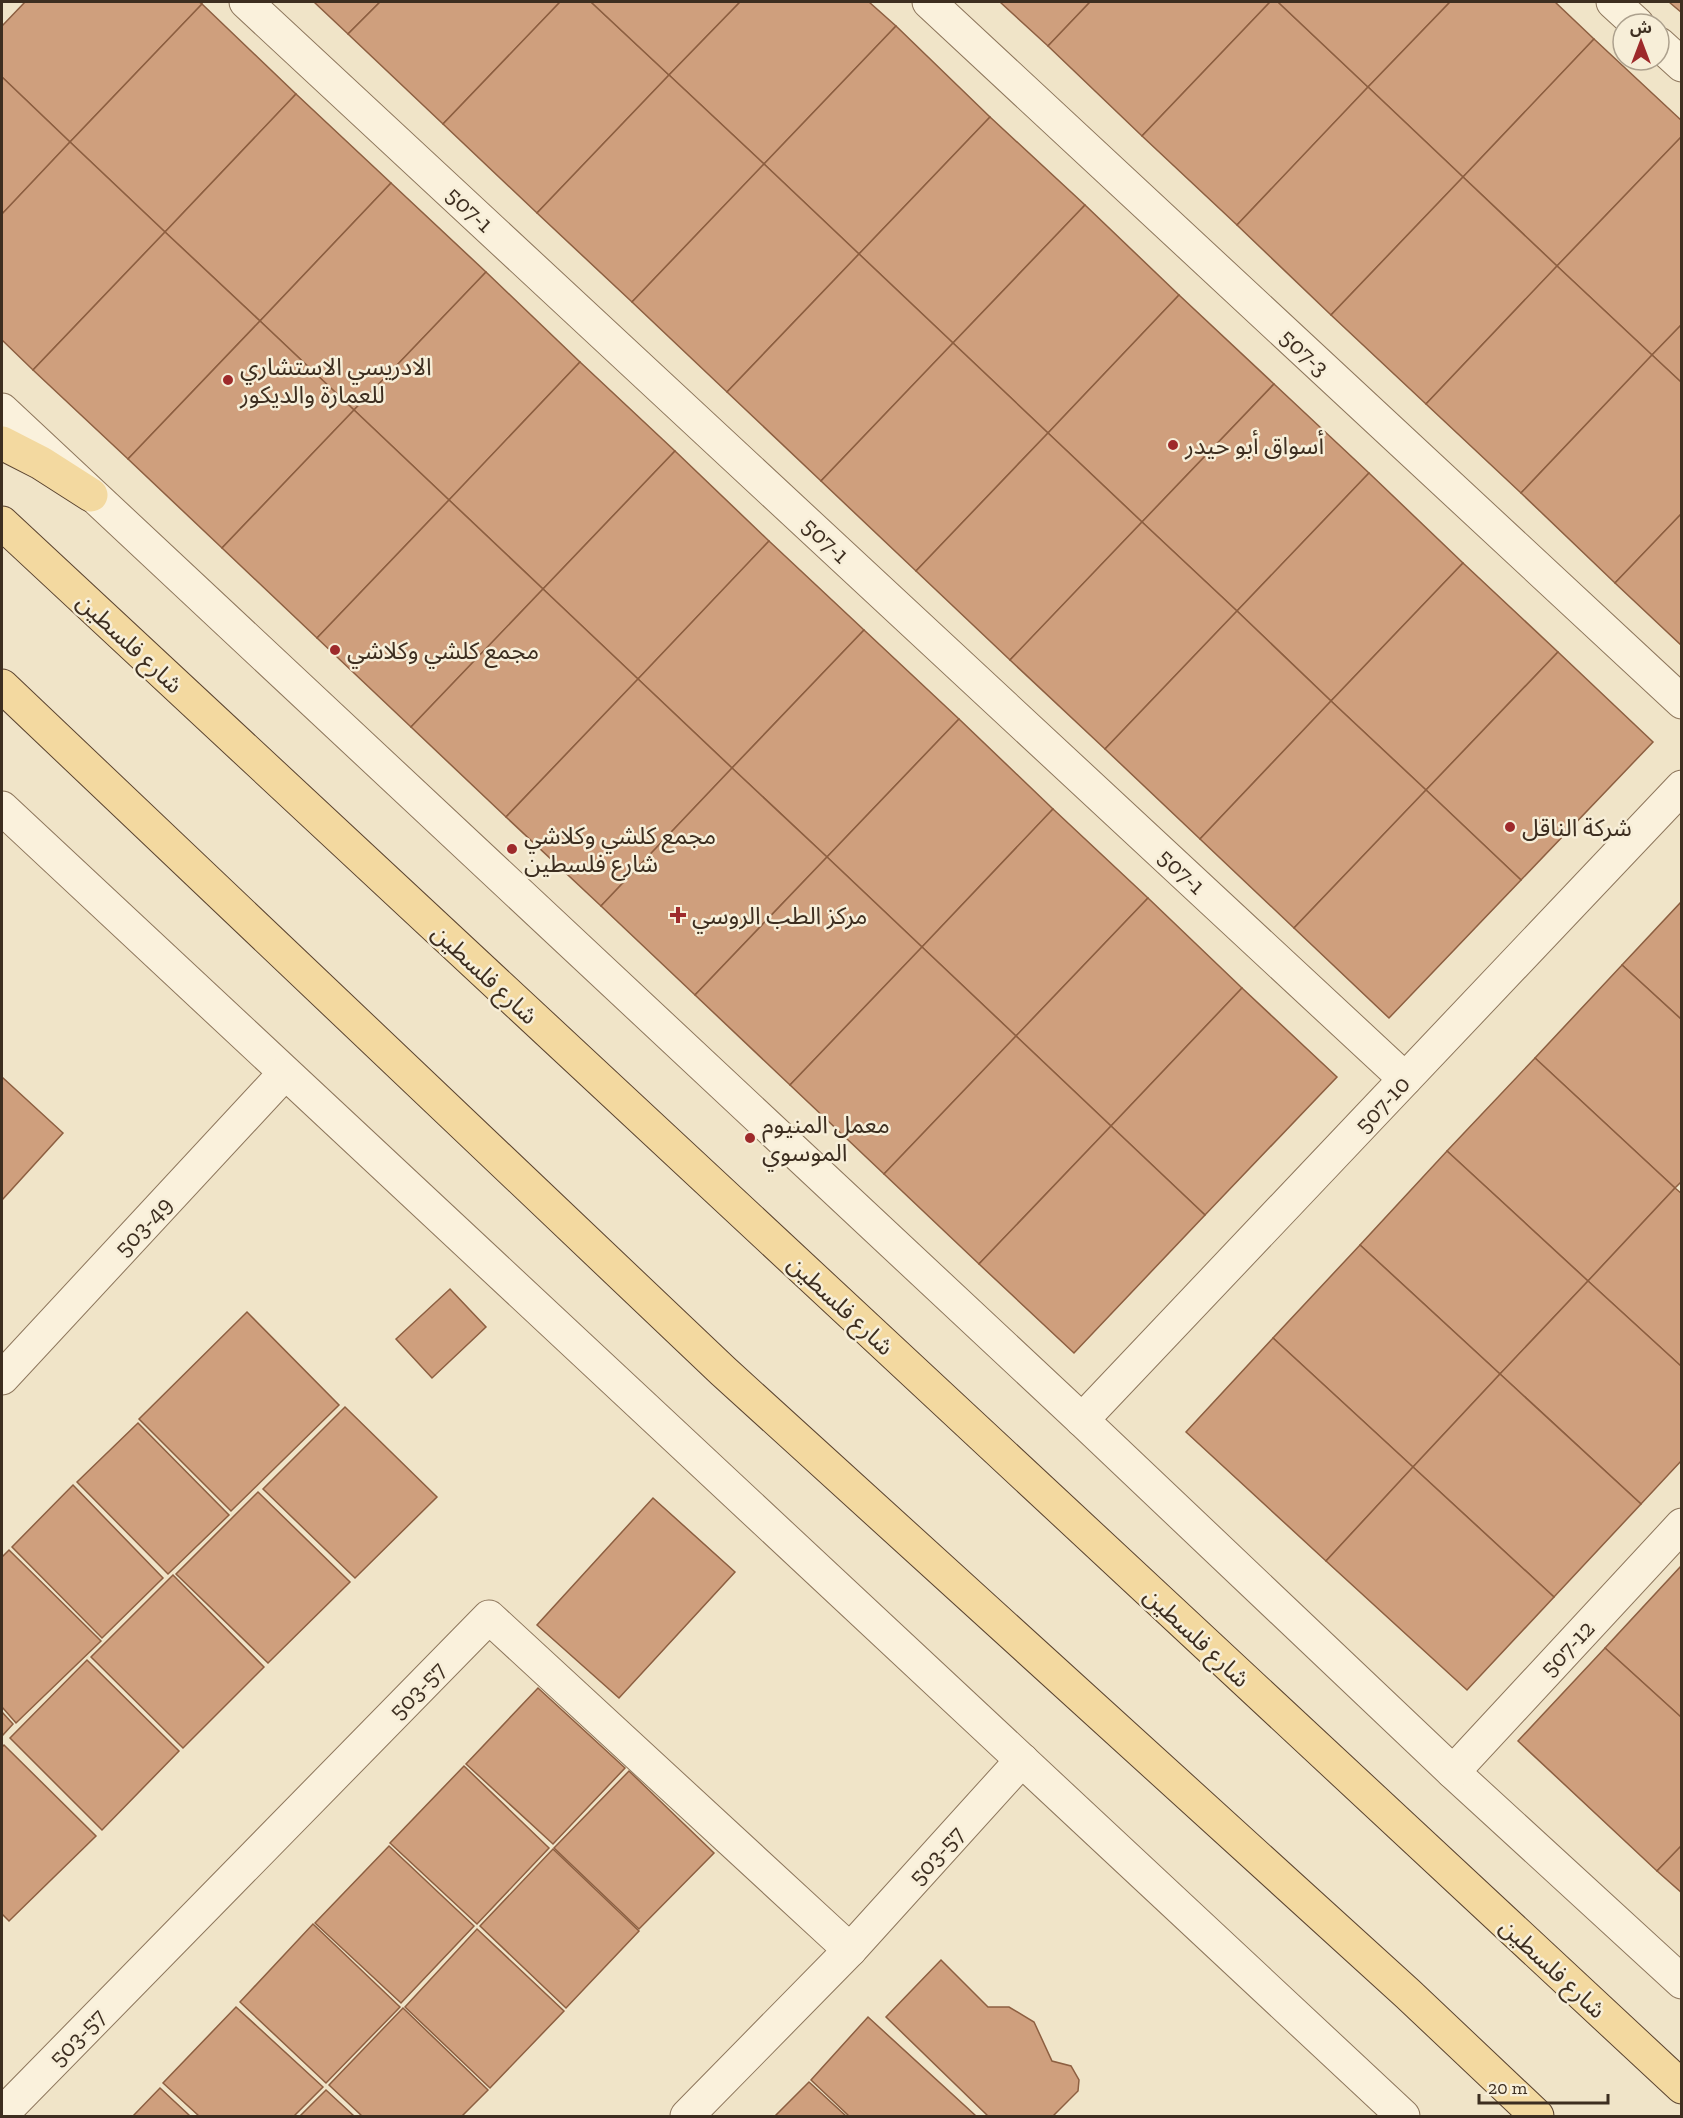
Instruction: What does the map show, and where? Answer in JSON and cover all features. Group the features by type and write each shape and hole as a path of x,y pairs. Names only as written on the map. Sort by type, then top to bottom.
{"main road":[{"path":"2,443 41,463 91,495"},
{"name":"شارع فلسطين","path":"2,523 1682,2087"},
{"path":"2,686 723,1371 1408,1994 1537,2116"}],"street":[{"name":"507-1","path":"246,2 1405,1079"},
{"name":"507-3","path":"929,2 1682,702"},
{"path":"2,410 1082,1420 1453,1772 1682,1982"},
{"name":"507-10","path":"1082,1420 1682,787"},
{"path":"2,808 1403,2116"},
{"name":"503-49","path":"2,1378 285,1073"},
{"name":"507-12","path":"1453,1772 1682,1525"},
{"name":"503-57","path":"2,2114 489,1617 850,1950"},
{"name":"503-57","path":"687,2116 850,1950 1022,1760"}],"building":[{"path":"25,2 199,2 202,4 70,142 2,77 2,26"},
{"path":"314,2 380,2 348,34"},
{"path":"380,2 560,2 443,124 348,34"},
{"path":"560,2 591,2 669,75 537,213 443,124"},
{"path":"591,2 740,2 669,75"},
{"path":"740,2 869,2 896,26 764,164 669,75"},
{"path":"1000,2 1090,2 1048,46"},
{"path":"1090,2 1270,2 1142,136 1048,46"},
{"path":"1270,2 1278,2 1368,87 1237,225 1142,136"},
{"path":"1278,2 1450,2 1368,87"},
{"path":"1450,2 1555,2 1594,39 1463,177 1368,87"},
{"path":"1669,2 1682,2 1682,13"},
{"path":"202,4 296,94 165,232 70,142"},
{"path":"896,26 990,117 859,254 764,164"},
{"path":"1594,39 1611,55 1611,72 1629,72 1682,121 1682,136 1557,266 1463,177"},
{"path":"669,75 764,164 632,302 537,213"},
{"path":"2,77 70,142 2,214"},
{"path":"1368,87 1463,177 1331,315 1237,225"},
{"path":"296,94 391,183 260,321 165,232"},
{"path":"990,117 1085,205 953,343 859,254"},
{"path":"1682,136 1682,324 1652,355 1557,266"},
{"path":"70,142 165,232 33,370 2,340 2,214"},
{"path":"764,164 859,254 727,392 632,302"},
{"path":"1463,177 1557,266 1426,404 1331,315"},
{"path":"391,183 486,272 354,410 260,321"},
{"path":"1085,205 1179,295 1048,433 953,343"},
{"path":"165,232 260,321 128,459 33,370"},
{"path":"859,254 953,343 821,481 727,392"},
{"path":"1557,266 1652,355 1521,493 1426,404"},
{"path":"486,272 580,362 449,500 354,410"},
{"path":"1179,295 1274,384 1142,522 1048,433"},
{"path":"260,321 354,410 222,548 128,459"},
{"path":"1682,324 1682,383 1652,355"},
{"path":"953,343 1048,433 916,571 821,481"},
{"path":"1652,355 1682,383 1682,513 1615,583 1521,493"},
{"path":"580,362 675,451 543,589 449,500"},
{"path":"1274,384 1369,473 1237,611 1142,522"},
{"path":"354,410 449,500 317,638 222,548"},
{"path":"1048,433 1142,522 1010,660 916,571"},
{"path":"675,451 769,541 638,679 543,589"},
{"path":"1369,473 1463,563 1331,701 1237,611"},
{"path":"449,500 543,589 411,727 317,638"},
{"path":"1682,513 1682,646 1615,583"},
{"path":"1142,522 1237,611 1105,749 1010,660"},
{"path":"769,541 864,630 732,768 638,679"},
{"path":"1463,563 1558,652 1426,790 1331,701"},
{"path":"543,589 638,679 506,817 411,727"},
{"path":"1237,611 1331,701 1200,839 1105,749"},
{"path":"864,630 959,719 827,857 732,768"},
{"path":"1558,652 1653,742 1521,880 1426,790"},
{"path":"638,679 732,768 601,906 506,817"},
{"path":"1331,701 1426,790 1294,928 1200,839"},
{"path":"959,719 1053,809 922,947 827,857"},
{"path":"732,768 827,857 695,995 601,906"},
{"path":"1426,790 1521,880 1389,1018 1294,928"},
{"path":"1053,809 1148,898 1016,1036 922,947"},
{"path":"827,857 922,947 790,1085 695,995"},
{"path":"1148,898 1242,988 1111,1126 1016,1036"},
{"path":"1682,901 1682,1020 1622,965"},
{"path":"922,947 1016,1036 884,1174 790,1085"},
{"path":"1622,965 1682,1020 1682,1181 1675,1188 1535,1058"},
{"path":"1242,988 1337,1077 1205,1215 1111,1126"},
{"path":"1016,1036 1111,1126 979,1264 884,1174"},
{"path":"1535,1058 1675,1188 1588,1281 1447,1151"},
{"path":"2,1077 63,1133 2,1200"},
{"path":"1111,1126 1205,1215 1074,1353 979,1264"},
{"path":"1447,1151 1588,1281 1500,1374 1360,1245"},
{"path":"1675,1188 1682,1194 1682,1367 1588,1281"},
{"path":"1360,1245 1500,1374 1413,1467 1273,1338"},
{"path":"1588,1281 1682,1367 1682,1460 1641,1504 1500,1374"},
{"path":"450,1289 486,1327 432,1378 396,1339"},
{"path":"247,1312 339,1405 231,1511 139,1419"},
{"path":"1273,1338 1413,1467 1326,1561 1186,1432"},
{"path":"1500,1374 1641,1504 1554,1597 1413,1467"},
{"path":"345,1407 437,1497 355,1578 263,1489"},
{"path":"138,1423 229,1515 168,1574 77,1482"},
{"path":"1413,1467 1554,1597 1467,1690 1326,1561"},
{"path":"73,1485 163,1578 102,1638 12,1547"},
{"path":"258,1492 350,1582 268,1663 176,1574"},
{"path":"653,1498 735,1572 619,1698 537,1625"},
{"path":"9,1550 101,1641 16,1723 2,1707 2,1557"},
{"path":"1682,1565 1682,1718 1605,1648"},
{"path":"173,1575 264,1667 183,1748 91,1657"},
{"path":"1605,1648 1682,1718 1682,1845 1657,1871 1518,1741"},
{"path":"87,1660 179,1751 102,1830 10,1738"},
{"path":"538,1688 625,1768 553,1844 466,1764"},
{"path":"2,1712 13,1724 2,1736"},
{"path":"4,1745 96,1836 9,1921 2,1914 2,1747"},
{"path":"464,1766 549,1848 477,1924 390,1843"},
{"path":"629,1771 714,1853 639,1929 554,1848"},
{"path":"1682,1845 1682,1893 1657,1871"},
{"path":"389,1846 474,1926 401,2003 315,1923"},
{"path":"553,1849 639,1931 566,2008 480,1926"},
{"path":"313,1924 400,2007 326,2083 240,2002"},
{"path":"477,1929 564,2011 490,2088 405,2007"},
{"path":"941,1960 988,2007 1009,2007 1034,2022 1052,2061 1071,2066 1079,2080 1078,2091 1053,2116 988,2116 886,2017"},
{"path":"236,2007 323,2087 294,2116 199,2116 163,2083"},
{"path":"403,2008 488,2090 462,2116 362,2116 329,2085"},
{"path":"868,2017 976,2116 849,2116 811,2080"},
{"path":"809,2082 846,2116 775,2116"},
{"path":"160,2088 190,2116 133,2116"},
{"path":"326,2090 354,2116 300,2116"}],"place":[{"name":"الادريسي الاستشاري للعمارة والديكور","path":"228,380"},
{"name":"أسواق أبو حيدر","path":"1173,445"},
{"name":"مجمع كلشي وكلاشي","path":"335,650"},
{"name":"شركة الناقل","path":"1510,827"},
{"name":"مجمع كلشي وكلاشي شارع فلسطين","path":"512,849"},
{"name":"مركز الطب الروسي","path":"678,915"},
{"name":"معمل المنيوم الموسوي","path":"750,1138"}]}
